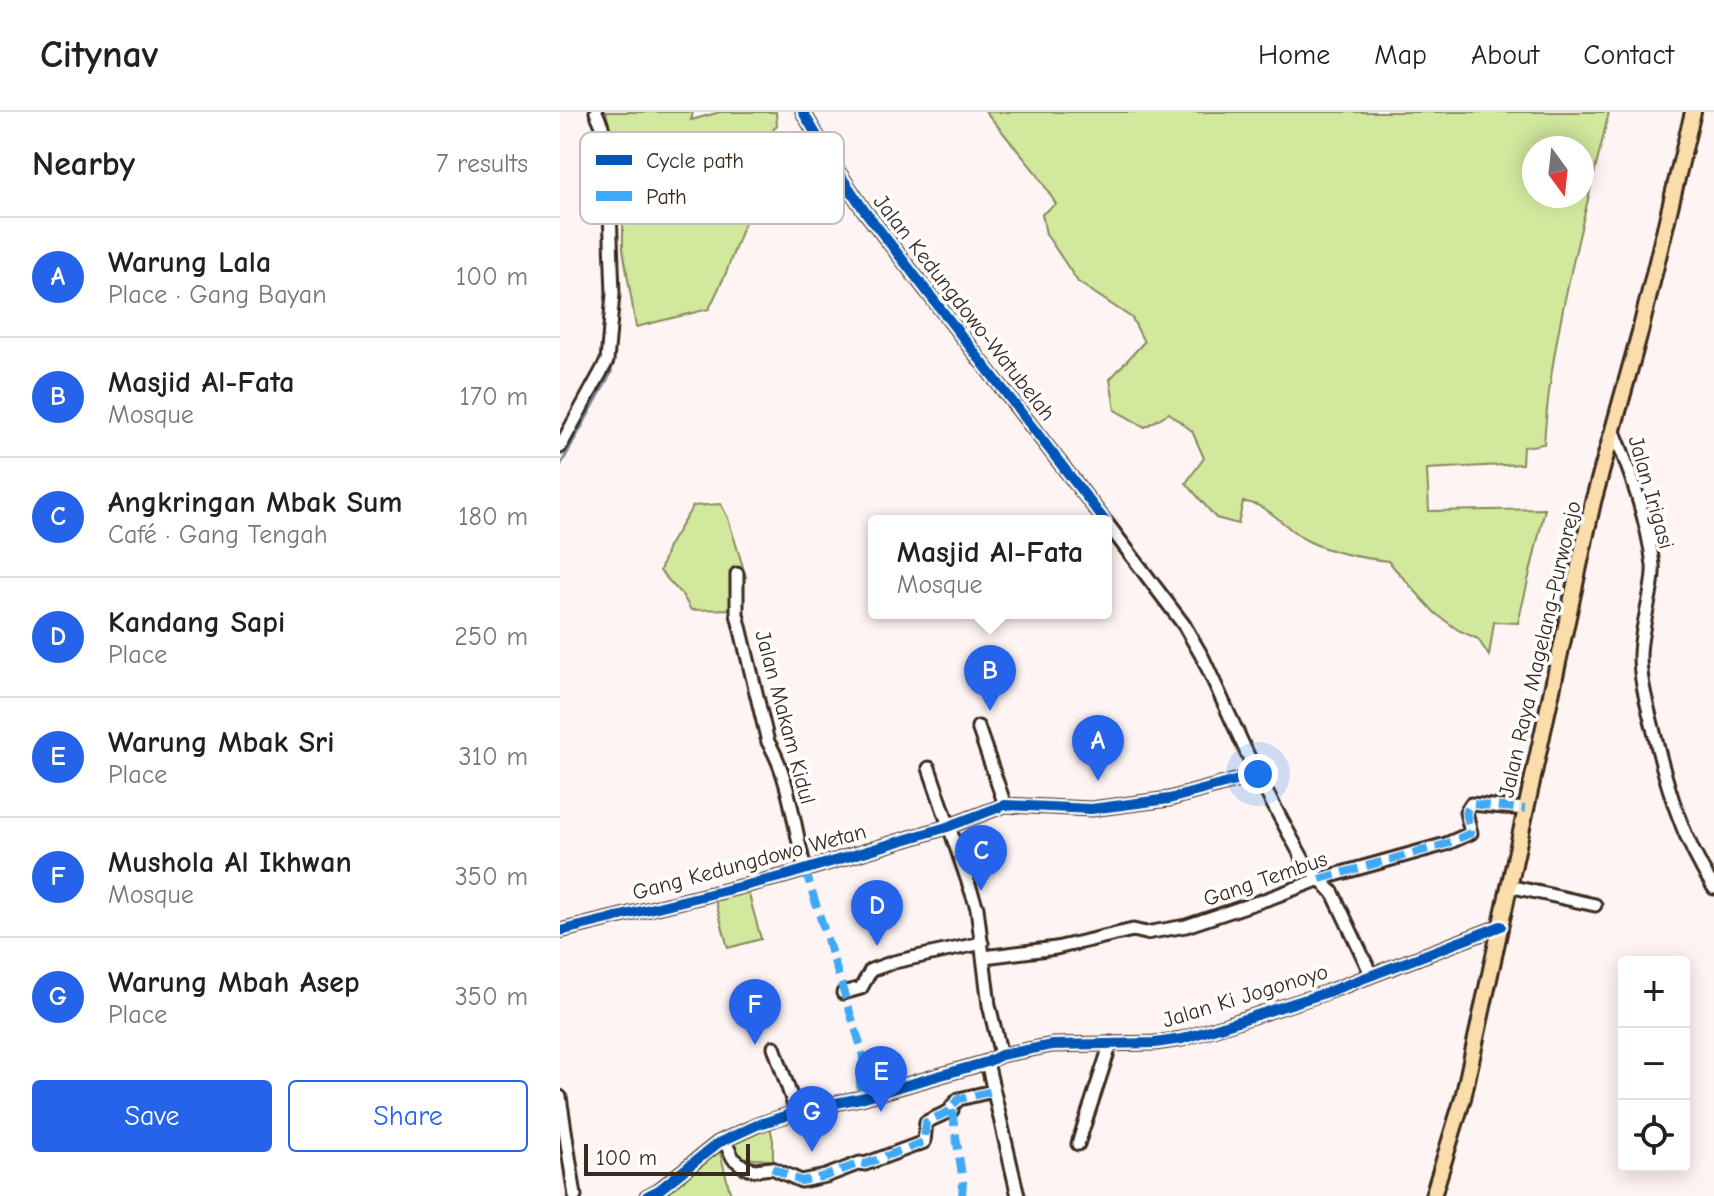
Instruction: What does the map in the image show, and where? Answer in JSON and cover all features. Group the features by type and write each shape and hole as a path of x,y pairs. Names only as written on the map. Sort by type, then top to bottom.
{"main road":[{"name":"Jalan Raya Magelang-Purworejo","path":"1433,1196 1463,1098 1593,502 1640,332 1693,112"}],"street":[{"path":"596,112 603,132"},
{"name":"Jalan Kedungdowo-Watubelah","path":"803,112 815,132"},
{"name":"Jalan Kedungdowo-Watubelah","path":"844,178 864,210 1101,515"},
{"path":"560,447 607,361 613,294 610,224"},
{"name":"Jalan Irigasi","path":"1613,429 1626,462 1653,567 1640,654 1644,690 1679,820 1701,869 1714,888"},
{"name":"Jalan Kedungdowo-Watubelah","path":"1112,530 1184,625 1203,658 1257,775 1305,863 1333,893 1371,974"},
{"name":"Jalan Makam Kidul","path":"737,574 737,614 768,742 791,808 805,869"},
{"path":"978,727 1005,805 1091,809 1169,799 1257,775"},
{"path":"929,768 977,908 989,1005 1001,1055"},
{"name":"Gang Tembus","path":"984,957 1056,948 1133,930 1146,933 1186,926 1320,879 1446,844 1471,833 1466,812 1471,804 1525,809"},
{"name":"Gang Kedungdowo Wetan","path":"560,931 716,894 805,869 947,827 1005,805"},
{"path":"1509,886 1595,905"},
{"name":"Jalan Ki Jogonoyo","path":"647,1196 724,1140 796,1111 861,1098 987,1062 1001,1055 1052,1045 1182,1039 1308,999 1501,926"},
{"path":"843,993 861,988 871,970 982,943"},
{"path":"1078,1144 1111,1043"},
{"path":"774,1047 796,1111"},
{"path":"987,1062 1018,1196"},
{"path":"724,1140 733,1158 744,1167 755,1170 772,1168 801,1181 865,1164 924,1142 926,1122 952,1110 959,1099 993,1091"},
{"path":"560,1097 575,1196"}],"green space":[{"path":"606,112 693,112 691,120 720,112 776,112 777,125 772,132 610,132"},
{"path":"986,112 1609,112 1594,174 1594,136 1522,136 1522,208 1586,208 1561,318 1544,444 1523,447 1522,464 1427,469 1429,511 1545,509 1518,623 1494,622 1489,656 1478,639 1458,630 1435,613 1388,561 1317,545 1253,504 1243,502 1238,524 1216,518 1186,483 1204,458 1192,431 1169,413 1145,427 1115,410 1110,379 1144,342 1132,318 1078,282 1046,234 1042,214 1056,204 1037,174"},
{"path":"623,224 744,224 709,309 636,327 623,249"},
{"path":"721,504 746,577 737,574 734,609 691,610 683,596 660,571 668,547 693,506"},
{"path":"748,891 761,939 728,948 715,899"},
{"path":"769,1122 773,1160 743,1157 727,1146 739,1134"},
{"path":"719,1148 731,1196 656,1196"}],"waterway":[{"path":"604,112 608,132"},
{"path":"617,224 617,308"},
{"path":"560,466 611,373 612,363"}],"marked path":[{"path":"1320,879 1446,844 1471,833 1466,812 1471,804 1525,809"},
{"path":"805,869 861,1047 865,1068 860,1081 861,1098"},
{"path":"772,1168 801,1181 865,1164 924,1142 926,1122 952,1110 959,1099 993,1091"},
{"path":"952,1110 963,1182 962,1196"}],"cycle path":[{"path":"803,112 815,132"},
{"path":"844,180 1100,515"},
{"path":"560,931 784,876 947,827 1005,805 1091,809 1169,799 1257,775"},
{"path":"647,1196 718,1143 757,1125 806,1109 861,1098 987,1062 1001,1055 1052,1045 1155,1043 1182,1039 1325,993 1501,926"}],"place":[{"name":"Masjid Al-Fata","path":"990,711"},
{"name":"Warung Lala","path":"1098,781"},
{"name":"Angkringan Mbak Sum","path":"981,891"},
{"name":"Kandang Sapi","path":"877,946"},
{"name":"Mushola Al Ikhwan","path":"755,1045"},
{"name":"Warung Mbak Sri","path":"881,1112"},
{"name":"Warung Mbah Asep","path":"812,1152"}]}
